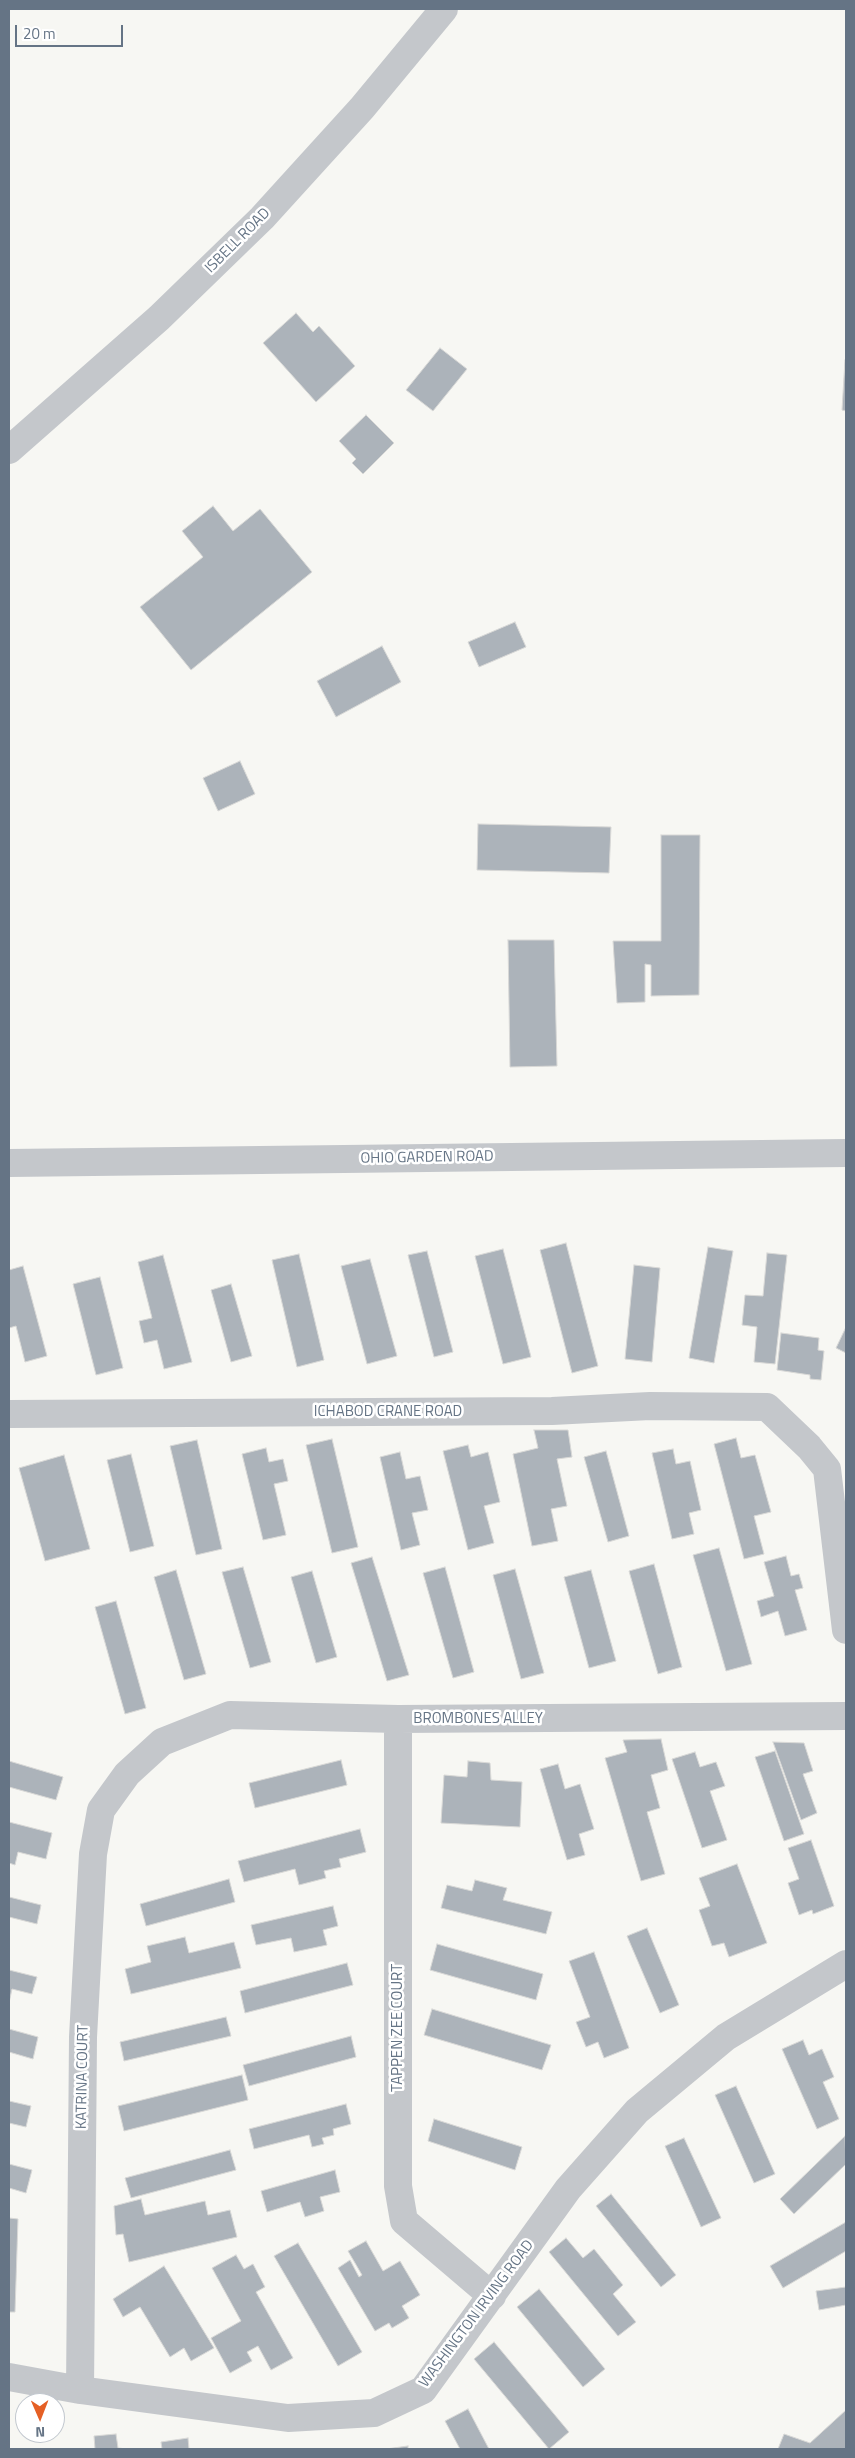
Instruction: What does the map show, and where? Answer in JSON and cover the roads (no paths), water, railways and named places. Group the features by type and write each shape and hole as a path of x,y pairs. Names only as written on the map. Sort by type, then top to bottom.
{"street":[{"name":"ISBELL ROAD","path":"9,450 159,318 262,218 362,108 444,9"},
{"name":"OHIO GARDEN ROAD","path":"9,1163 846,1154"},
{"name":"ICHABOD CRANE ROAD","path":"9,1414 542,1411 650,1406 767,1407 828,1469 846,1630"},
{"name":"BROMBONES ALLEY","path":"127,1774 162,1742 230,1715 398,1719 846,1716"},
{"name":"TAPPEN ZEE COURT","path":"398,1719 398,2186 404,2221 492,2296"},
{"name":"KATRINA COURT","path":"80,2390 83,2037 93,1854 101,1810 127,1774"},
{"name":"WASHINGTON IRVING ROAD","path":"9,2377 80,2390 288,2418 374,2412 423,2390 568,2189 636,2111 726,2037 846,1964"}]}
